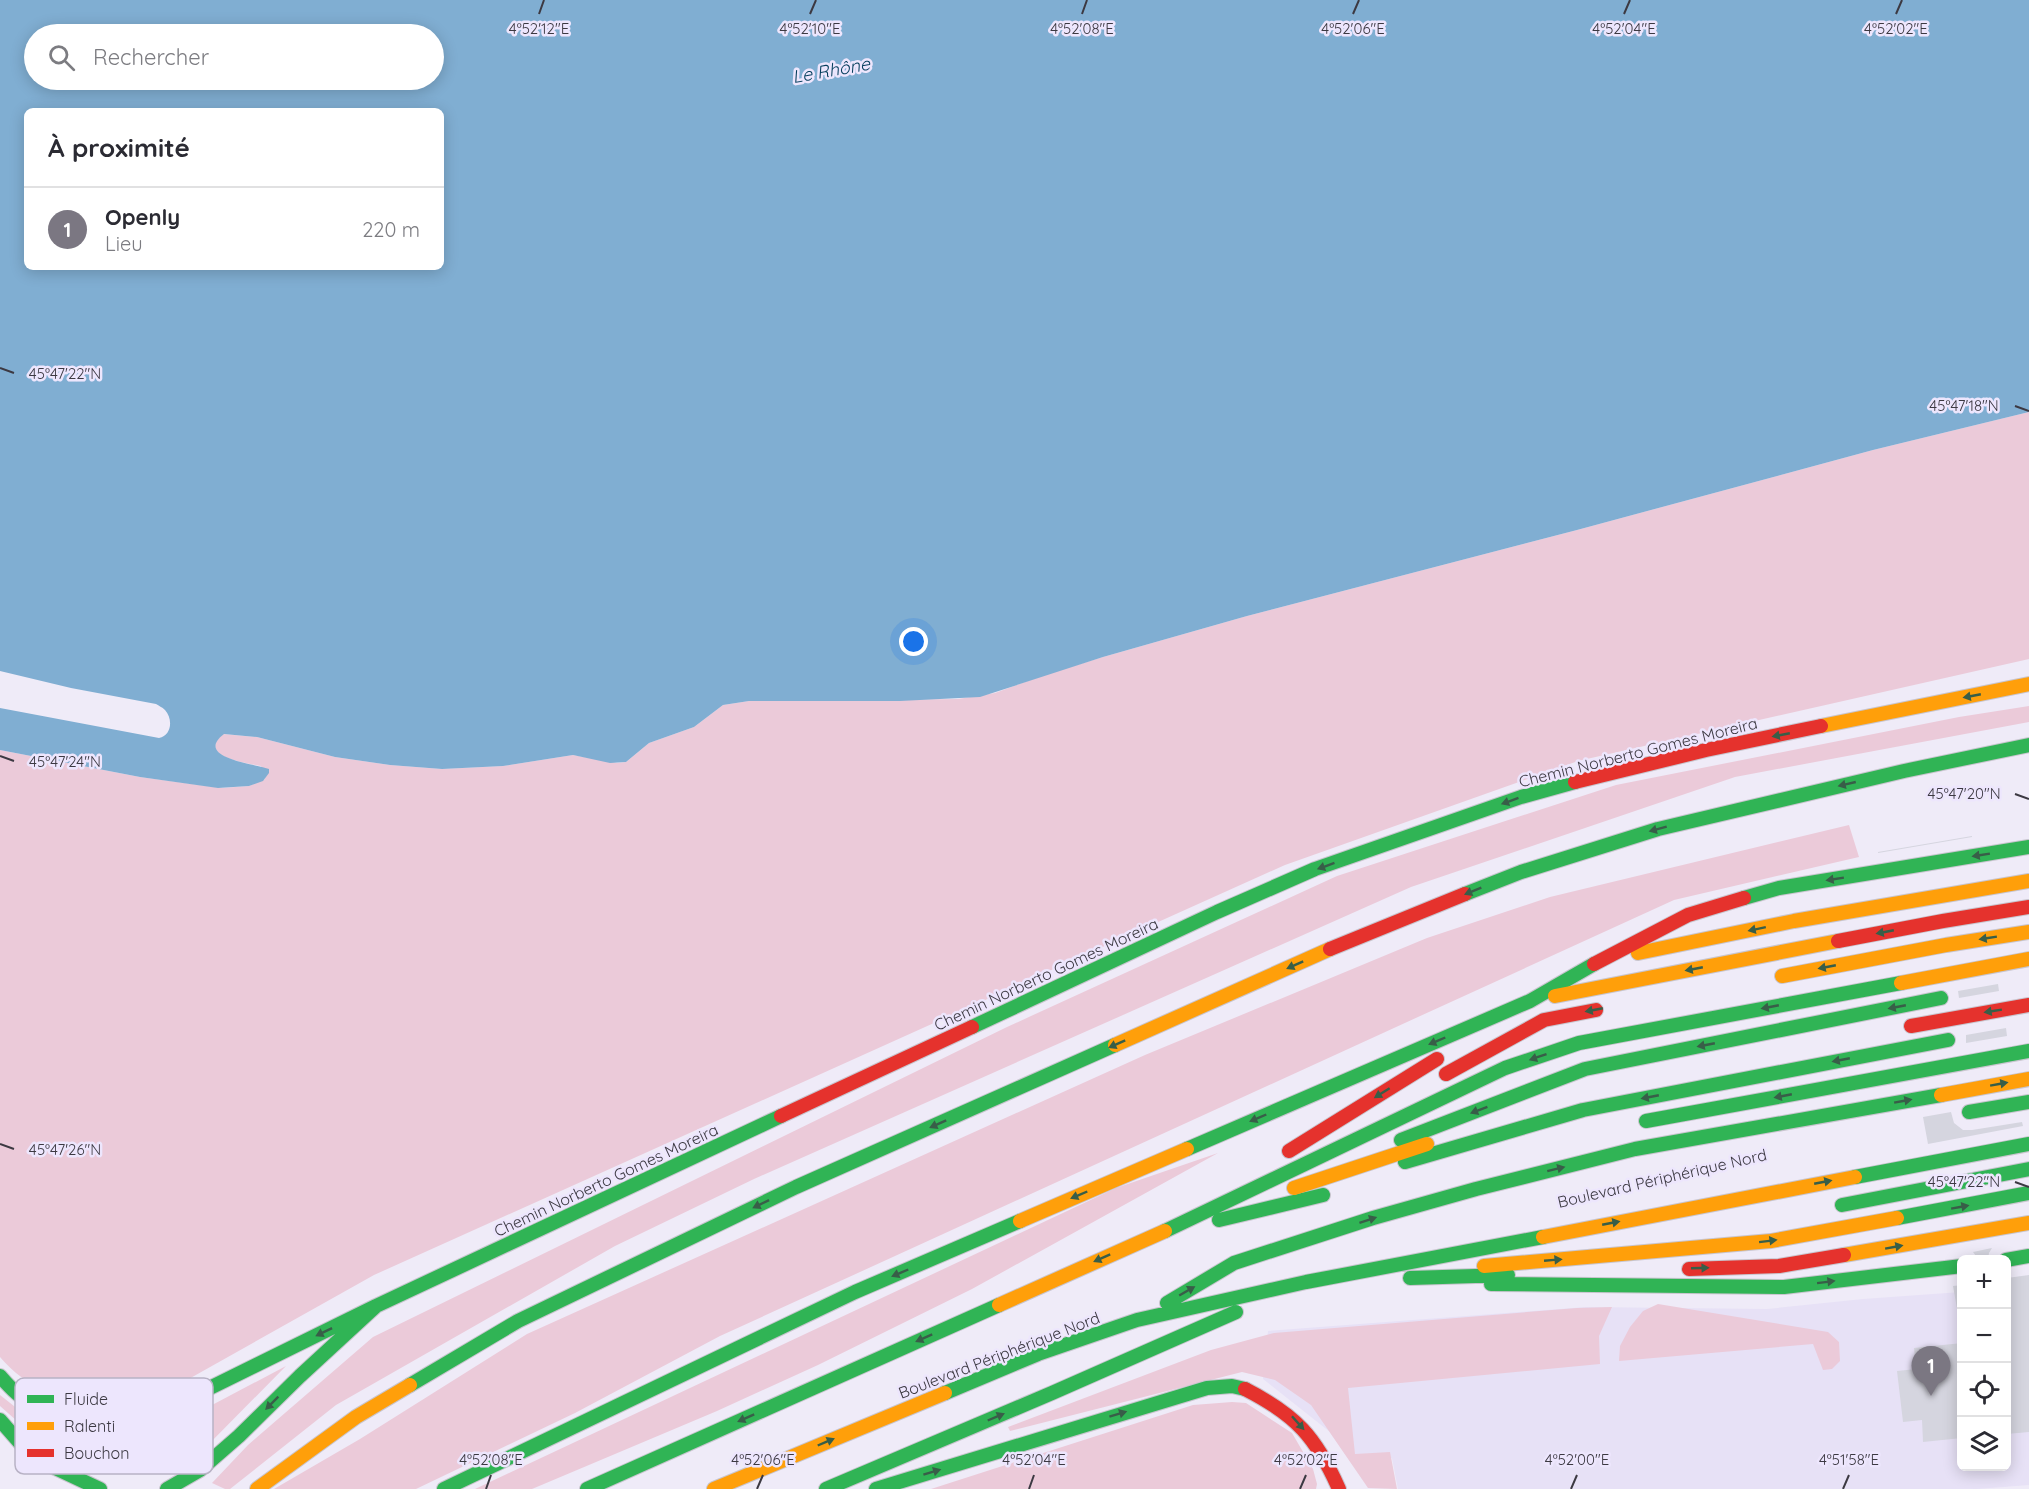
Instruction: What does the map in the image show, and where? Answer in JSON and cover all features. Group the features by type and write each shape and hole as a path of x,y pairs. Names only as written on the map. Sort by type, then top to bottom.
{"main road":[{"name":"Chemin Norberto Gomes Moreira","path":"213,1459 376,1306 1217,912 1315,870 1521,797 1589,777 1706,750 2029,684"},
{"path":"257,1489 356,1417 518,1321 807,1182 1348,942 1521,872 1646,832 1904,771 2029,745"},
{"path":"1904,771 2004,764"},
{"path":"1277,1159 1530,1001 1688,915 1779,888 2029,847"},
{"path":"1598,962 1794,921 2029,881"},
{"path":"444,1489 855,1292 1530,1001 1943,921 2029,907"},
{"path":"1774,977 2029,932"},
{"path":"586,1489 1156,1234 1505,1068 1579,1043 2029,959"},
{"path":"1156,1234 1585,1069 1954,996"},
{"path":"1899,1029 2029,1005"},
{"path":"1439,1078 1544,1020 1613,1007"},
{"path":"1156,1234 1583,1110 1960,1037"},
{"path":"1628,1125 2029,1051"},
{"path":"1137,1320 1234,1263 1373,1218 1476,1189 1635,1149 2029,1078"},
{"path":"1950,1115 2029,1102"},
{"path":"1156,1234 1386,1107"},
{"path":"1156,1234 1485,1124"},
{"path":"1742,1130 1785,1137"},
{"name":"Boulevard Périphérique Nord","path":"1306,1282 2029,1144"},
{"path":"1832,1207 2029,1169"},
{"path":"1156,1234 1257,1171"},
{"path":"1156,1234 1340,1191"},
{"path":"826,1489 1306,1282 1771,1241 2029,1193"},
{"name":"Boulevard Périphérique Nord","path":"714,1489 1038,1354 1137,1320 1306,1282 1558,1220"},
{"path":"1673,1269 1779,1266 2029,1223"},
{"name":"Boulevard Périphérique Nord","path":"1306,1282 1598,1242"},
{"path":"2011,1259 2029,1256"},
{"path":"1402,1283 1784,1287 1957,1267"},
{"name":"Boulevard Périphérique Nord","path":"1306,1282 1614,1271"},
{"name":"Boulevard Périphérique Nord","path":"1306,1282 1378,1283"},
{"path":"213,1386 376,1306"},
{"path":"0,1376 15,1391"},
{"path":"876,1489 1207,1388 1239,1387 1276,1403 1296,1419 1317,1445 1339,1489"},
{"path":"0,1420 15,1437"},
{"path":"68,1474 100,1489"},
{"name":"Chemin Norberto Gomes Moreira","path":"167,1489 193,1474"}],"shaded area":[{"path":"2029,412 2029,659 1578,761 1285,865 374,1275 191,1378 22,1378 0,1357 0,750 140,777 222,788 249,786 265,779 261,766 236,761 219,753 216,742 223,734 257,737 335,757 390,765 442,769 503,766 573,755 617,763 626,762 649,743 694,727 723,705 749,701 958,699 995,693 1044,675 1247,616 1873,450"},
{"path":"2029,706 2029,722 1735,777 1411,887 754,1179 615,1246 336,1405 230,1489 212,1483 248,1445 373,1337 1007,1027 1337,876 1616,785 1959,717"},
{"path":"1849,825 1859,857 1674,900 720,1336 575,1413 416,1489 274,1489 360,1439 527,1334 1145,1055 1427,938 1550,897"},
{"path":"1218,1153 972,1289 818,1365 717,1411 532,1489 475,1489 1116,1188"},
{"path":"2029,1280 2029,1485 1977,1489 1398,1489 1392,1458 1357,1466 1352,1464 1330,1432 1263,1379 1268,1331 1586,1307 1767,1309 1957,1292 1957,1471 2011,1471 2011,1283"},
{"path":"1658,1304 1828,1332 1839,1342 1840,1361 1832,1369 1823,1370 1813,1344 1619,1361 1620,1346 1630,1327 1643,1311"},
{"path":"1612,1307 1599,1336 1600,1364 1348,1388 1355,1454 1390,1452 1397,1489 1368,1488 1311,1405 1275,1380 1242,1372 1010,1431 1008,1427 1211,1350 1274,1333"},
{"path":"286,1366 213,1440 213,1405"},
{"path":"0,1395 15,1407 15,1419 0,1406"},
{"path":"1246,1403 1292,1433 1313,1469 1316,1489 931,1489 1193,1405"}],"water":[{"name":"Le Rhône","path":"0,0 2029,0 2029,412 1873,450 1247,616 1103,657 980,697 900,701 749,701 723,705 694,727 649,743 626,762 610,763 573,755 503,766 442,769 390,765 335,757 257,737 224,734 216,742 216,749 221,754 230,759 269,769 269,773 263,781 249,786 218,788 140,777 0,750 0,708 159,738 167,734 169,730 168,714 156,704 71,688 0,671"}],"building":[{"path":"1972,837 1878,853 1878,852"},
{"path":"1998,984 1999,991 1959,998 1958,991"},
{"path":"2006,1028 2007,1036 1966,1043 1966,1035"},
{"path":"1951,1112 1954,1123 1963,1130 2022,1122 2023,1126 1928,1144 1923,1117"},
{"path":"1992,1248 1989,1255 1975,1255 1973,1252"},
{"path":"2029,1275 2029,1432 2011,1434 2011,1309 2011,1277"},
{"path":"1953,1286 1957,1286 1957,1309"},
{"path":"1957,1344 1957,1439 1923,1442 1922,1420 1903,1422 1897,1371 1916,1369 1914,1348"}],"traffic: fast":[{"path":"1465,894 1521,872 1658,829 1904,771 2029,745"},
{"path":"972,1027 1217,912 1315,869 1521,797 1575,782"},
{"path":"1744,898 1779,888 2029,847"},
{"path":"1187,1149 1530,1001 1594,964"},
{"path":"1165,1231 1505,1068 1579,1043 1901,983"},
{"path":"1401,1140 1585,1069 1941,998"},
{"path":"1405,1162 1583,1110 1948,1040"},
{"path":"410,1385 518,1321 796,1187 1115,1045"},
{"path":"1646,1121 2029,1051"},
{"path":"1167,1303 1234,1263 1373,1218 1476,1189 1635,1149 1941,1095"},
{"path":"1969,1112 2029,1102"},
{"path":"213,1459 376,1306 781,1116"},
{"path":"1855,1177 2029,1144"},
{"path":"1842,1205 2029,1169"},
{"path":"1897,1218 2029,1193"},
{"path":"1219,1220 1323,1195"},
{"path":"444,1489 855,1292 1020,1221"},
{"path":"945,1393 1038,1354 1137,1320 1306,1282 1543,1237"},
{"path":"2011,1259 2029,1256"},
{"path":"1491,1284 1784,1287 1957,1267"},
{"path":"1410,1278 1508,1275"},
{"path":"587,1489 999,1305"},
{"path":"213,1386 376,1306"},
{"path":"826,1489 1236,1312"},
{"path":"0,1376 15,1392"},
{"path":"876,1489 1207,1388 1232,1386 1245,1389"},
{"path":"0,1420 15,1437"},
{"path":"68,1474 100,1489"},
{"path":"167,1489 193,1474"}],"traffic: slow":[{"path":"1821,726 2029,684"},
{"path":"1638,953 1794,921 2029,881"},
{"path":"1782,976 2029,932"},
{"path":"1555,996 1838,941"},
{"path":"1115,1045 1330,949"},
{"path":"1901,983 2029,959"},
{"path":"1941,1095 2029,1079"},
{"path":"1294,1188 1427,1144"},
{"path":"1020,1221 1187,1149"},
{"path":"1543,1237 1855,1177"},
{"path":"1484,1266 1771,1241 1897,1218"},
{"path":"1844,1255 2029,1223"},
{"path":"999,1305 1165,1231"},
{"path":"257,1489 356,1417 410,1385"},
{"path":"714,1489 945,1393"}],"traffic: jam":[{"path":"1575,782 1706,750 1821,726"},
{"path":"1330,949 1465,894"},
{"path":"1594,964 1688,915 1744,898"},
{"path":"1838,941 2029,907"},
{"path":"1911,1026 2029,1005"},
{"path":"1446,1074 1544,1020 1596,1010"},
{"path":"781,1116 972,1027"},
{"path":"1289,1151 1437,1059"},
{"path":"1689,1269 1779,1266 1844,1255"},
{"path":"1245,1389 1278,1408 1302,1429 1322,1455 1339,1489"}],"place":[{"name":"Openly","path":"1931,1396"}]}
